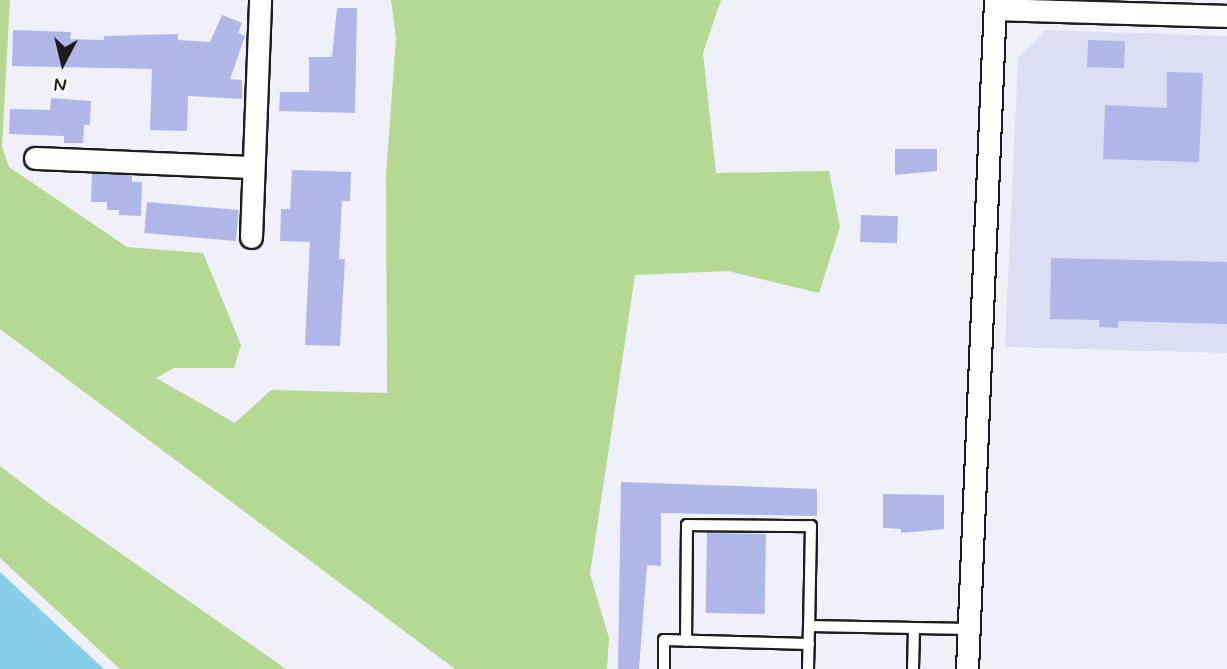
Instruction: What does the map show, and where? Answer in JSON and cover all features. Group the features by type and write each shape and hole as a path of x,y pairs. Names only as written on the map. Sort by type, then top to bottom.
{"street":[{"path":"251,237 260,0"},
{"path":"967,669 995,4 1227,16"},
{"path":"34,159 252,167"}],"lane":[{"path":"686,641 687,525 811,526 808,669"},
{"path":"809,626 969,629"},
{"path":"913,669 914,628"},
{"path":"664,669 664,640 809,644"}],"shaded area":[{"path":"1047,30 1227,36 1227,353 1005,347 1018,58"}],"green space":[{"path":"0,0 10,0 2,147 9,167 127,247 203,253 241,345 234,368 174,368 156,378 235,423 271,390 387,393 386,175 396,38 391,0 721,0 703,53 716,173 829,171 840,227 819,293 728,271 635,275 590,574 609,638 607,669 455,669 0,329"},
{"path":"0,466 286,669 120,669 0,558"}],"water":[{"path":"0,572 104,669 0,669"}],"building":[{"path":"337,8 357,8 355,113 279,111 280,92 309,92 309,57 332,57"},
{"path":"222,15 242,23 238,33 245,36 230,79 242,80 242,99 188,96 187,131 150,130 152,69 12,66 13,30 71,32 70,39 104,40 104,36 178,34 178,40 210,42"},
{"path":"1088,40 1125,41 1124,68 1087,67"},
{"path":"1167,72 1203,73 1199,162 1103,159 1105,105 1167,108"},
{"path":"51,98 91,101 90,125 84,125 83,143 64,143 64,136 9,134 10,109 50,110"},
{"path":"895,149 937,149 937,171 895,175"},
{"path":"292,170 351,172 350,201 342,201 339,259 345,259 340,346 305,345 310,242 280,241 281,209 290,209"},
{"path":"92,173 132,175 132,182 142,182 141,216 119,215 119,210 107,210 107,202 91,202"},
{"path":"147,202 239,210 236,241 144,233"},
{"path":"861,215 898,216 897,243 860,242"},
{"path":"1051,258 1227,262 1227,324 1118,321 1118,328 1099,327 1099,320 1050,319"},
{"path":"621,482 817,489 817,516 661,513 661,566 647,565 639,669 618,669"},
{"path":"883,494 944,495 944,529 901,533 901,529 883,528"},
{"path":"707,533 766,534 765,614 706,613"}]}
